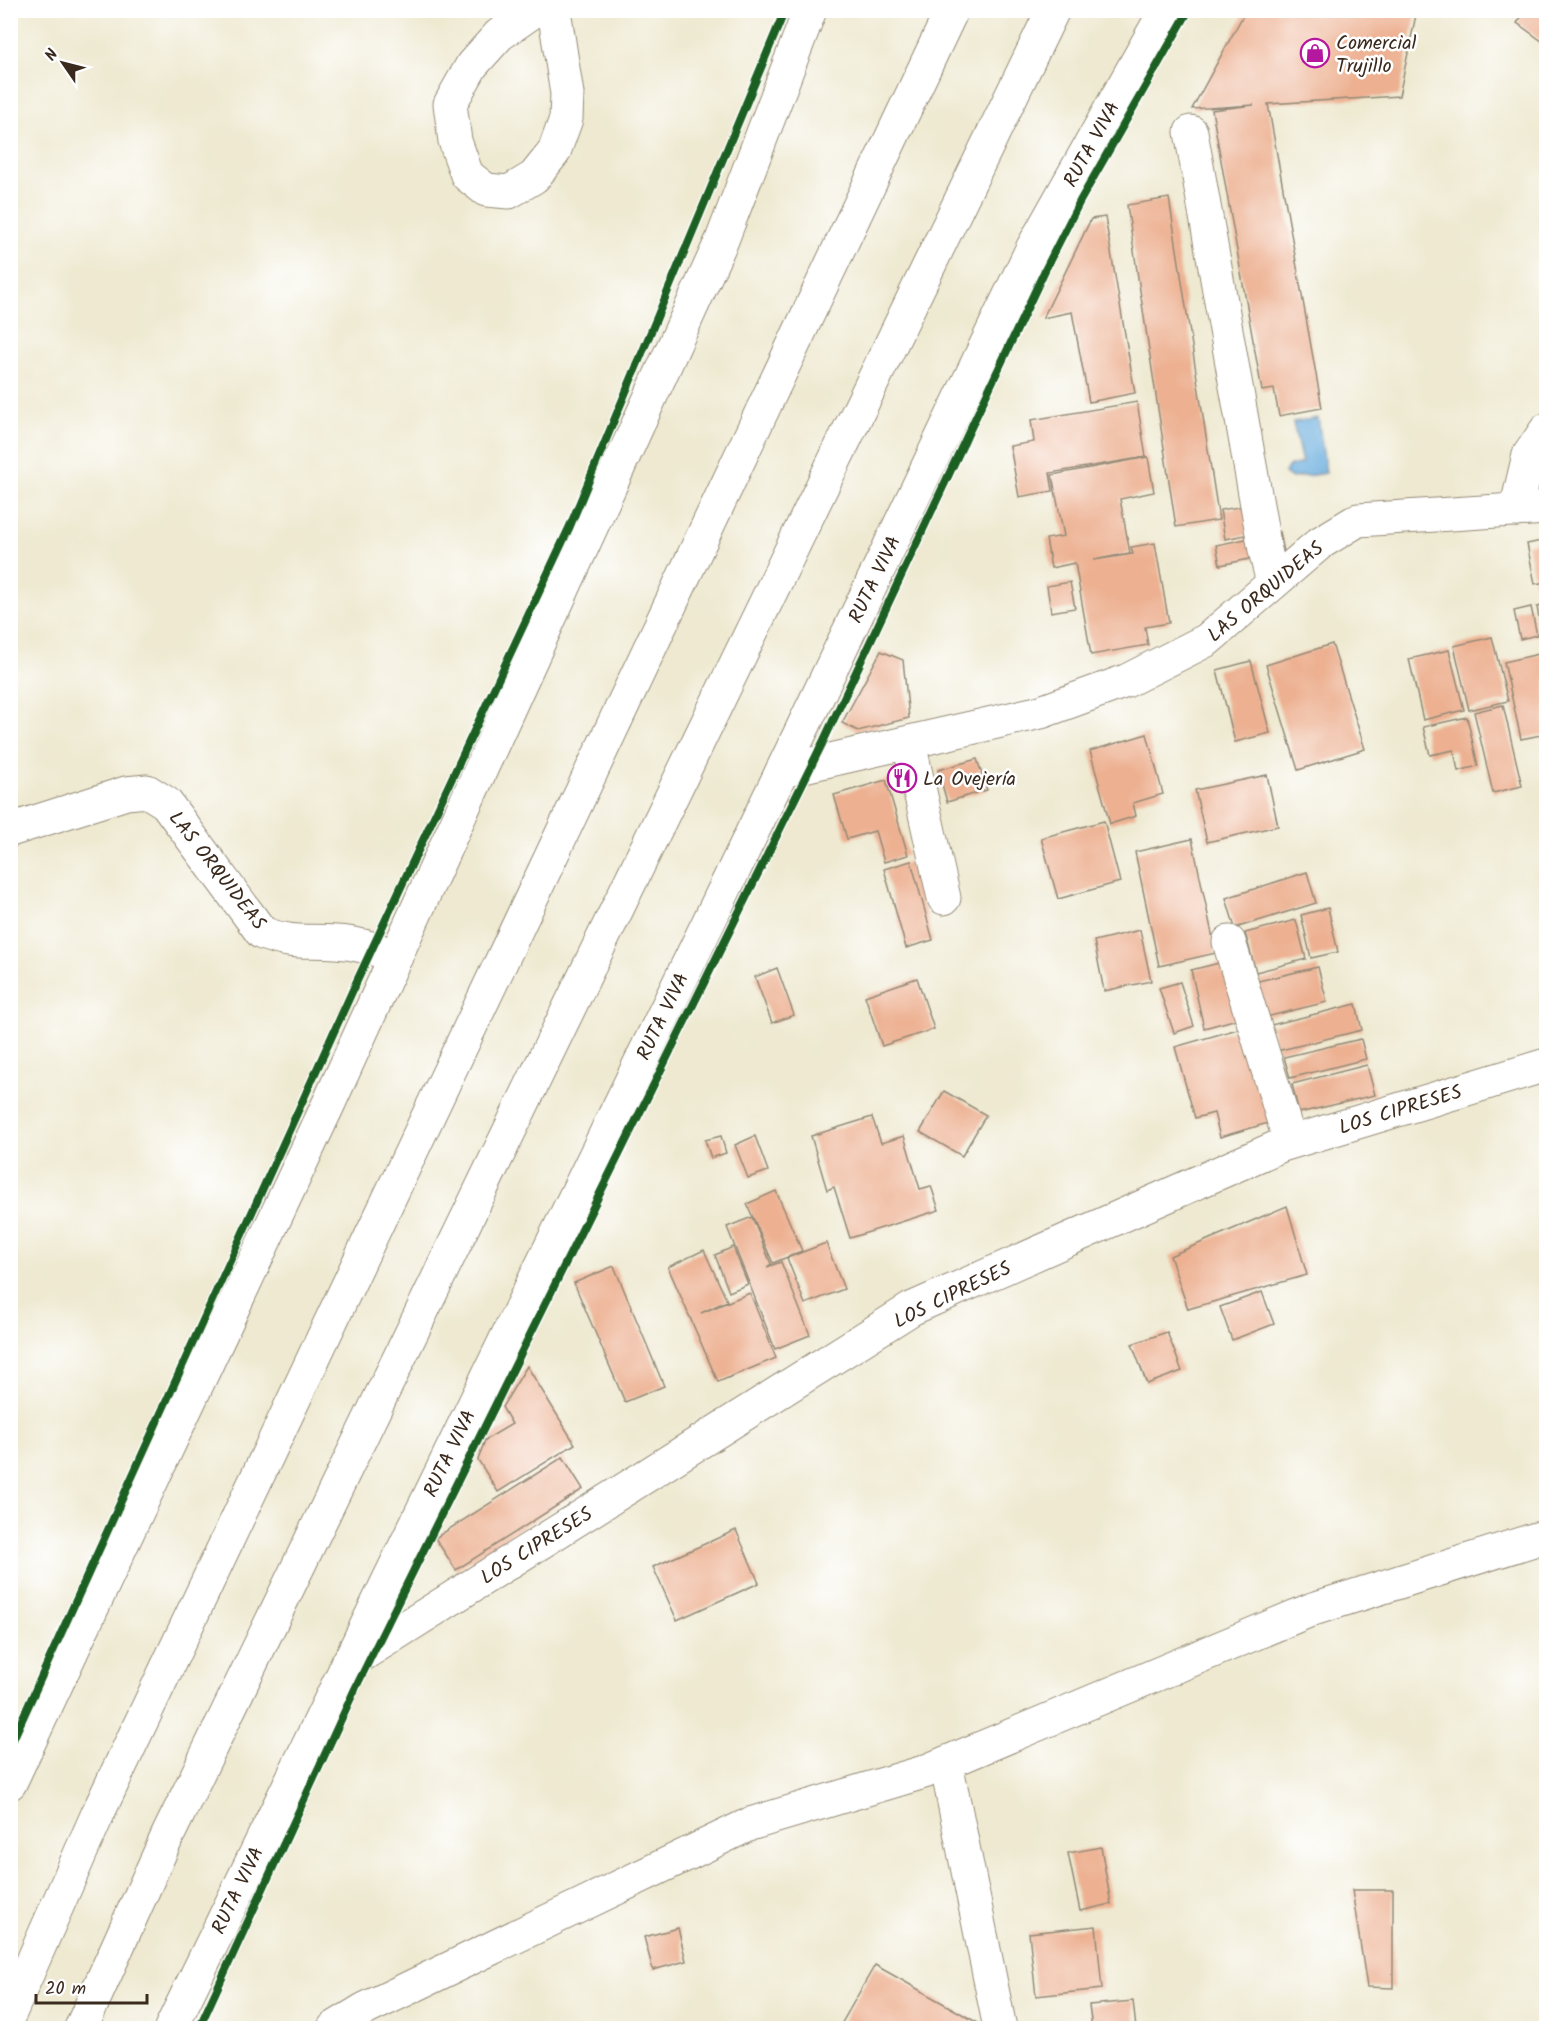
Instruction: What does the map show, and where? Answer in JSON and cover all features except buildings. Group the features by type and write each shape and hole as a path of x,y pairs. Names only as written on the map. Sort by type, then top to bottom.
{"main road":[{"path":"535,10 499,35 472,65 450,104 455,141 467,176 486,190 509,192 534,177 554,152 566,119 567,94 554,10"},
{"path":"10,1784 396,957 722,240 810,10"},
{"path":"10,2013 99,1811 820,294 952,10"},
{"path":"81,2028 167,1837 1053,10"},
{"name":"RUTA VIVA","path":"171,2028 782,771 1033,247 1166,10"},
{"path":"1191,132 1273,583"},
{"path":"1531,509 1529,455 1546,430"},
{"name":"LAS ORQUIDEAS","path":"782,771 1041,712 1126,681 1207,640 1320,543 1358,520 1531,509"},
{"path":"909,743 944,898"},
{"name":"LAS ORQUIDEAS","path":"10,830 126,793 147,791 166,802 262,933 284,941 339,942 374,948 396,957"},
{"path":"1229,942 1290,1142"},
{"name":"LOS CIPRESES","path":"346,1665 911,1309 1290,1142 1546,1065"},
{"path":"334,2028 364,2009 750,1824 924,1772 1313,1609 1546,1536"},
{"path":"946,1763 1000,2028"}],"water":[{"path":"1318,418 1326,473 1292,478 1285,473 1288,467 1302,463 1293,422"}],"cycle path":[{"path":"10,1746 356,983 570,526 785,10"},
{"path":"199,2028 355,1689 824,740 1045,270 1080,201 1189,10"}],"place":[{"name":"Comercial Trujillo","path":"1315,53"},
{"name":"La Ovejería","path":"902,778"}]}
